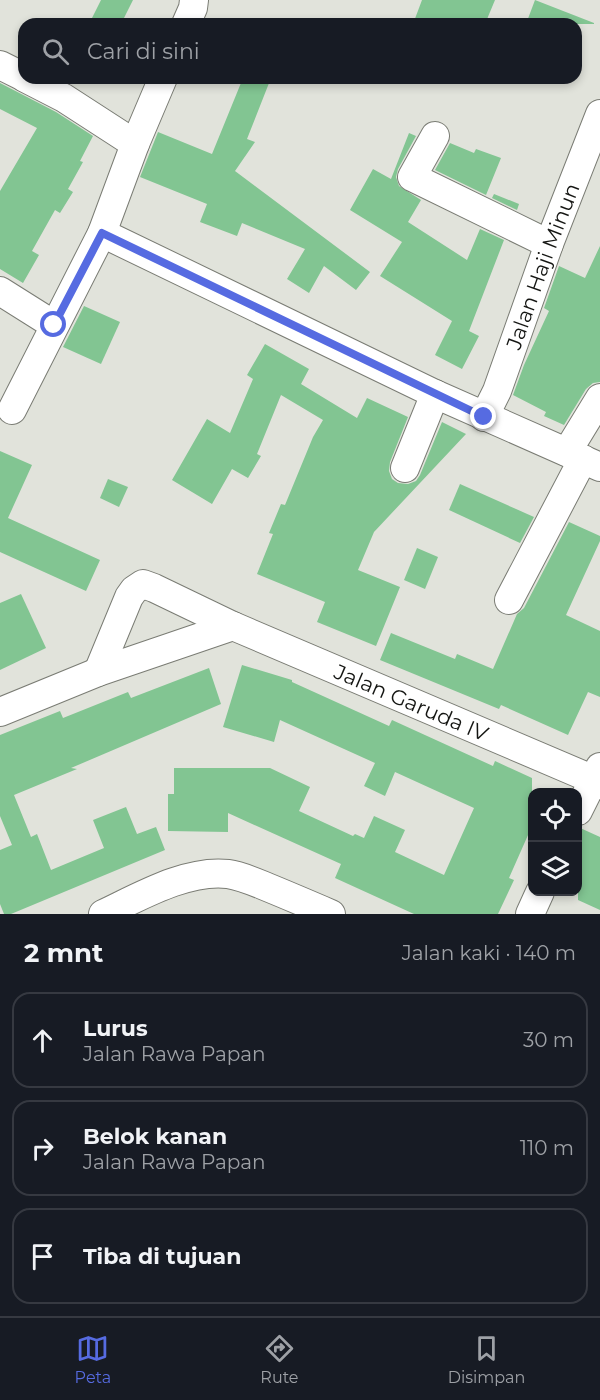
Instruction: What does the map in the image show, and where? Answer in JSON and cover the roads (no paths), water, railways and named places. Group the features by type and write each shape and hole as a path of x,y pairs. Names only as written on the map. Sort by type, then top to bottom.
{"street":[{"path":"189,18 194,0"},
{"path":"0,65 18,74"},
{"path":"37,84 64,98 135,144"},
{"path":"12,410 102,233 160,84"},
{"name":"Jalan Haji Minun","path":"484,417 497,391 549,244 600,114"},
{"path":"435,136 412,177 549,244"},
{"path":"102,233 435,394 584,460"},
{"path":"0,291 54,325"},
{"path":"405,468 435,394"},
{"path":"509,600 584,460 600,398"},
{"name":"Jalan Garuda IV","path":"98,672 129,597 143,584 233,626 596,773"},
{"path":"0,712 98,672 233,626"},
{"path":"582,803 596,773"},
{"path":"103,914 159,888 196,876 213,874 230,874 251,881 331,914"},
{"path":"530,914 538,896"}]}
